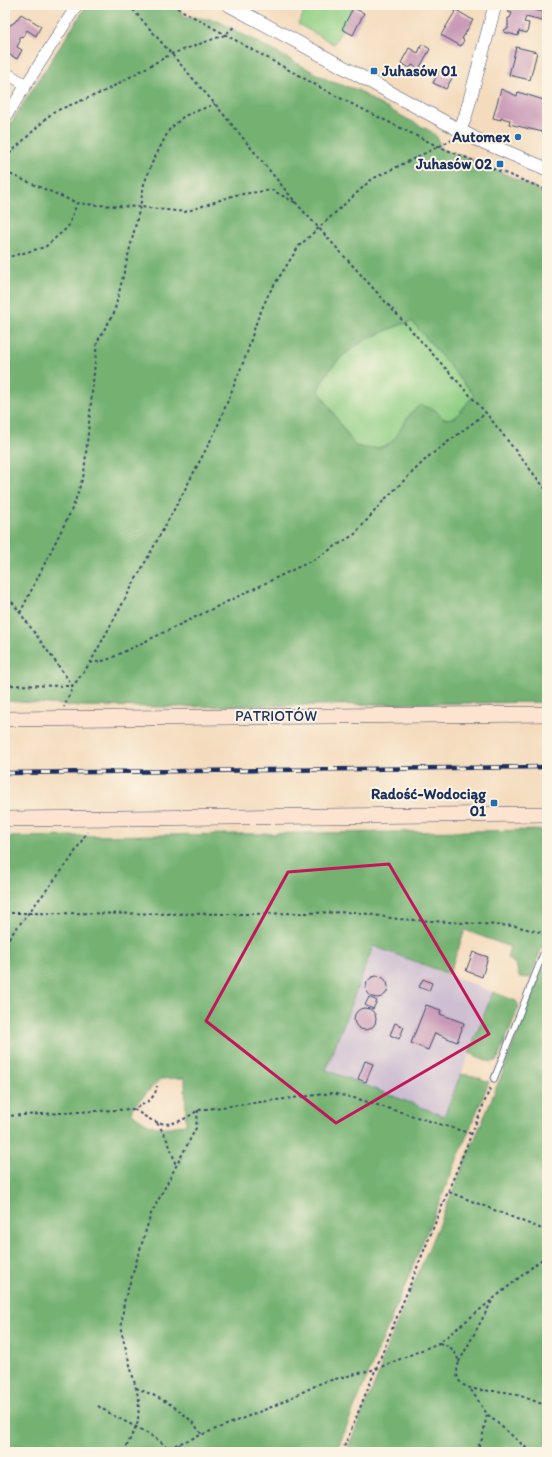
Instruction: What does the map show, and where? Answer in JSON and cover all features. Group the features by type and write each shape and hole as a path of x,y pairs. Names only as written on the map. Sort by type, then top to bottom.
{"main road":[{"name":"PATRIOTÓW","path":"5,718 547,714"},
{"path":"5,819 547,814"}],"street":[{"path":"5,118 77,5"},
{"path":"229,5 457,134 547,169"},
{"path":"457,134 465,118 495,5"},
{"path":"5,72 26,85"}],"lane":[{"path":"494,1079 547,944"}],"path":[{"path":"129,5 215,104 298,204 320,227 400,320 486,414 547,491"},
{"path":"172,5 334,95 437,146 547,190"},
{"path":"5,158 53,112 103,92 171,54 225,35 235,26"},
{"path":"20,613 73,507 84,474 97,342 114,313 140,207 144,184 149,170 169,130 184,116 215,104"},
{"path":"58,718 74,686 90,663 216,430 269,293 299,246 372,179 437,146 457,134"},
{"path":"5,172 77,203 140,207 184,212 235,195 272,190 298,204"},
{"path":"5,258 45,247 68,226 77,203"},
{"path":"90,663 107,660 315,560 355,534 385,499 428,457 486,414"},
{"path":"5,592 74,686"},
{"path":"5,685 74,686"},
{"path":"5,943 70,860 87,832"},
{"path":"5,913 249,914 355,912 398,919 515,926 547,934"},
{"path":"342,1452 494,1079"},
{"path":"5,1116 134,1109 152,1099 156,1093 157,1086"},
{"path":"157,1123 172,1124 180,1122 198,1110 332,1094 358,1099 472,1134"},
{"path":"134,1109 157,1123 173,1151 176,1166"},
{"path":"124,1452 138,1422 139,1400 121,1330 124,1302 151,1214 196,1128 198,1110"},
{"path":"449,1192 547,1231"},
{"path":"158,1452 274,1406 322,1382 376,1369 439,1343 547,1255"},
{"path":"493,1300 459,1362 457,1376 465,1386 472,1390 506,1392 547,1406"},
{"path":"439,1343 447,1344 454,1349 459,1362"},
{"path":"136,1388 157,1396 180,1410 196,1425 202,1434"},
{"path":"472,1390 487,1414 531,1452"},
{"path":"98,1406 157,1438 168,1448"},
{"path":"476,1452 482,1439 487,1414"},
{"path":"176,1452 180,1444"}],"highlighted area":[{"path":"389,864 489,1034 336,1123 206,1021 288,872"}],"shaded area":[{"path":"373,946 493,992 445,1116 326,1070"}],"green space":[{"path":"87,5 178,5 184,16 216,20 332,82 358,90 377,103 432,132 437,137 441,149 480,162 547,194 547,702 167,707 79,706 5,701 5,132","holes":["412,321 474,395 455,418 444,419 435,410 420,405 411,413 395,438 390,443 382,447 371,448 355,446 318,390 325,376 334,364 357,345 384,331"]},
{"path":"308,5 355,5 334,44 298,24"},
{"path":"412,321 474,395 455,418 444,419 435,410 411,412 394,442 373,450 355,446 318,390 325,376 335,364 357,345 370,338"},
{"path":"547,830 547,934 530,978 519,977 516,965 507,958 510,947 465,930 449,974 373,946 326,1070 444,1116 461,1074 474,1076 489,1082 336,1452 5,1452 5,837","holes":["185,1078 186,1125 157,1127 146,1123 132,1113 132,1108 160,1079"]},
{"path":"547,957 547,1452 346,1452 380,1371 382,1359 500,1079"},
{"path":"493,992 516,1001 519,1006 497,1061 491,1062 469,1053"}],"building":[{"path":"510,5 547,13 546,22 526,17 524,22 529,23 527,33 519,31 518,36 504,32 505,29 508,29 508,18 510,18 512,13 508,12"},
{"path":"353,8 364,13 353,35 342,29"},
{"path":"456,10 473,20 462,39 464,40 461,46 441,35"},
{"path":"21,14 41,26 36,36 27,30 24,36 19,37 20,41 17,47 22,50 17,59 5,52 5,33 7,27 15,22"},
{"path":"422,44 430,49 419,69 412,65 410,68 401,63 409,48 418,53"},
{"path":"516,47 537,52 530,80 509,75"},
{"path":"439,71 452,78 446,89 433,83"},
{"path":"501,89 517,96 518,92 547,101 547,133 509,124 510,120 493,118"},
{"path":"473,952 488,957 482,977 466,971"},
{"path":"373,976 381,976 388,983 388,991 381,998 373,998 366,991 366,983"},
{"path":"423,979 432,983 429,991 419,987"},
{"path":"369,997 377,1001 373,1009 365,1005"},
{"path":"426,1005 441,1010 440,1014 464,1023 463,1027 461,1026 462,1029 457,1042 435,1033 428,1050 411,1043"},
{"path":"361,1008 369,1008 376,1015 376,1023 369,1030 361,1030 354,1023 354,1015"},
{"path":"395,1023 404,1027 399,1039 390,1035"},
{"path":"365,1061 373,1064 366,1082 358,1079"}],"railway":[{"path":"5,773 547,767"}],"place":[{"name":"Juhasów 01","path":"374,71"},
{"name":"Automex","path":"518,137"},
{"name":"Juhasów 02","path":"500,164"},
{"name":"Radość-Wodociąg 01","path":"494,803"}]}
